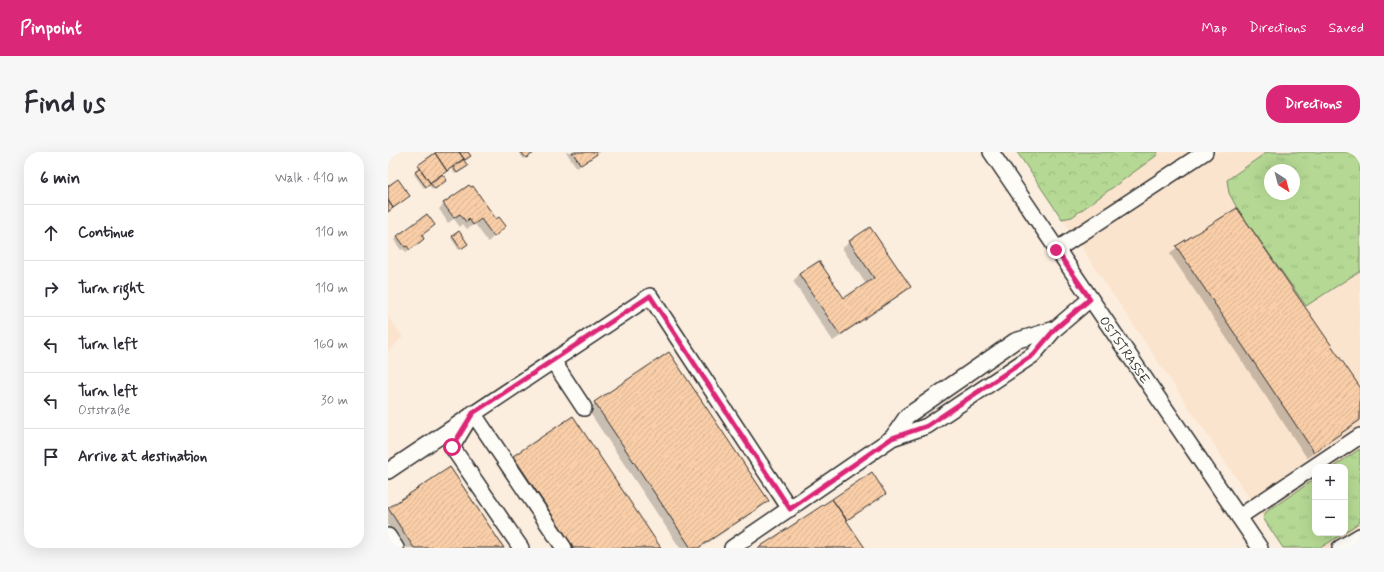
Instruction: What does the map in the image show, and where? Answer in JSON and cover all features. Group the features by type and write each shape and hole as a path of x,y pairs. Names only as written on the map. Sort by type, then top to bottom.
{"street":[{"name":"OSTSTRASSE","path":"991,152 1056,250 1260,548"},
{"path":"1056,250 1205,152"},
{"path":"388,471 650,296 790,509"},
{"path":"732,548 892,438 927,426 1033,355 1055,329 1090,299"},
{"path":"892,438 907,416 1015,341 1055,329"},
{"path":"554,361 584,408"},
{"path":"473,413 452,447 521,548"},
{"path":"473,413 564,548"},
{"path":"1239,517 1360,436"},
{"path":"388,536 396,548"},
{"path":"1340,548 1359,539"}],"shaded area":[{"path":"1017,152 1360,152 1360,548 1283,548"},
{"path":"388,316 403,337 388,352"}],"green space":[{"path":"1017,152 1158,152 1156,156 1072,217 1062,219"},
{"path":"1267,152 1360,152 1360,271 1306,306 1237,208 1229,193 1227,180"},
{"path":"1360,449 1360,522 1348,530 1348,464 1338,464"},
{"path":"1312,481 1312,536 1339,536 1320,548 1283,548 1263,518 1266,512"}],"building":[{"path":"459,152 464,159 447,171 435,153"},
{"path":"459,152 468,152 471,156 465,160"},
{"path":"521,152 533,152 534,153 526,158"},
{"path":"572,152 595,152 597,154 581,165"},
{"path":"435,153 447,171 430,183 418,165"},
{"path":"463,159 468,166 457,173 453,167"},
{"path":"420,169 431,184 426,187 415,172"},
{"path":"442,174 447,180 435,189 430,183"},
{"path":"398,179 410,196 393,208 388,200 388,186"},
{"path":"469,185 471,187 473,186 496,219 499,217 506,226 494,237 481,219 473,225 469,219 466,222 460,214 454,218 443,203"},
{"path":"388,200 393,208 388,212"},
{"path":"1237,208 1360,387 1360,420 1314,452 1176,246"},
{"path":"427,214 435,225 422,235 424,239 410,250 407,246 405,247 397,236"},
{"path":"870,227 911,287 840,335 799,274 819,261 844,298 874,278 849,241"},
{"path":"459,231 468,244 461,249 452,236"},
{"path":"669,352 769,501 698,548 691,548 594,402"},
{"path":"573,416 661,548 574,548 513,456"},
{"path":"450,467 504,548 414,548 388,508"},
{"path":"872,472 886,494 847,520 832,499"},
{"path":"832,499 865,548 758,548"}],"route":[{"path":"452,447 473,413 554,361 650,296 790,509 892,438 927,426 1033,355 1055,329 1090,299 1056,250"}]}
